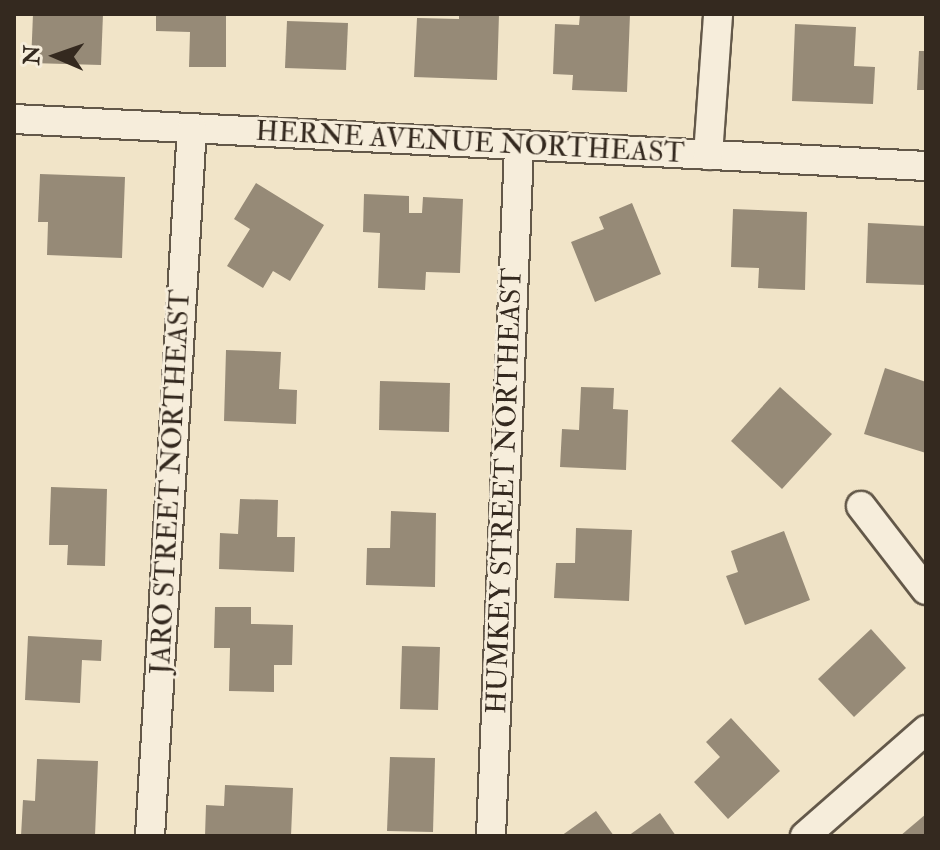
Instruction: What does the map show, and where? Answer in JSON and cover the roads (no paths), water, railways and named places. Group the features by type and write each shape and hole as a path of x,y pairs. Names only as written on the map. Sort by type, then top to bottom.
{"street":[{"path":"708,155 718,14"},
{"name":"HERNE AVENUE NORTHEAST","path":"14,119 926,166"},
{"name":"JARO STREET NORTHEAST","path":"150,836 192,128"},
{"name":"HUMKEY STREET NORTHEAST","path":"491,836 519,147"},
{"path":"861,506 926,590"},
{"path":"805,836 926,730"}]}
